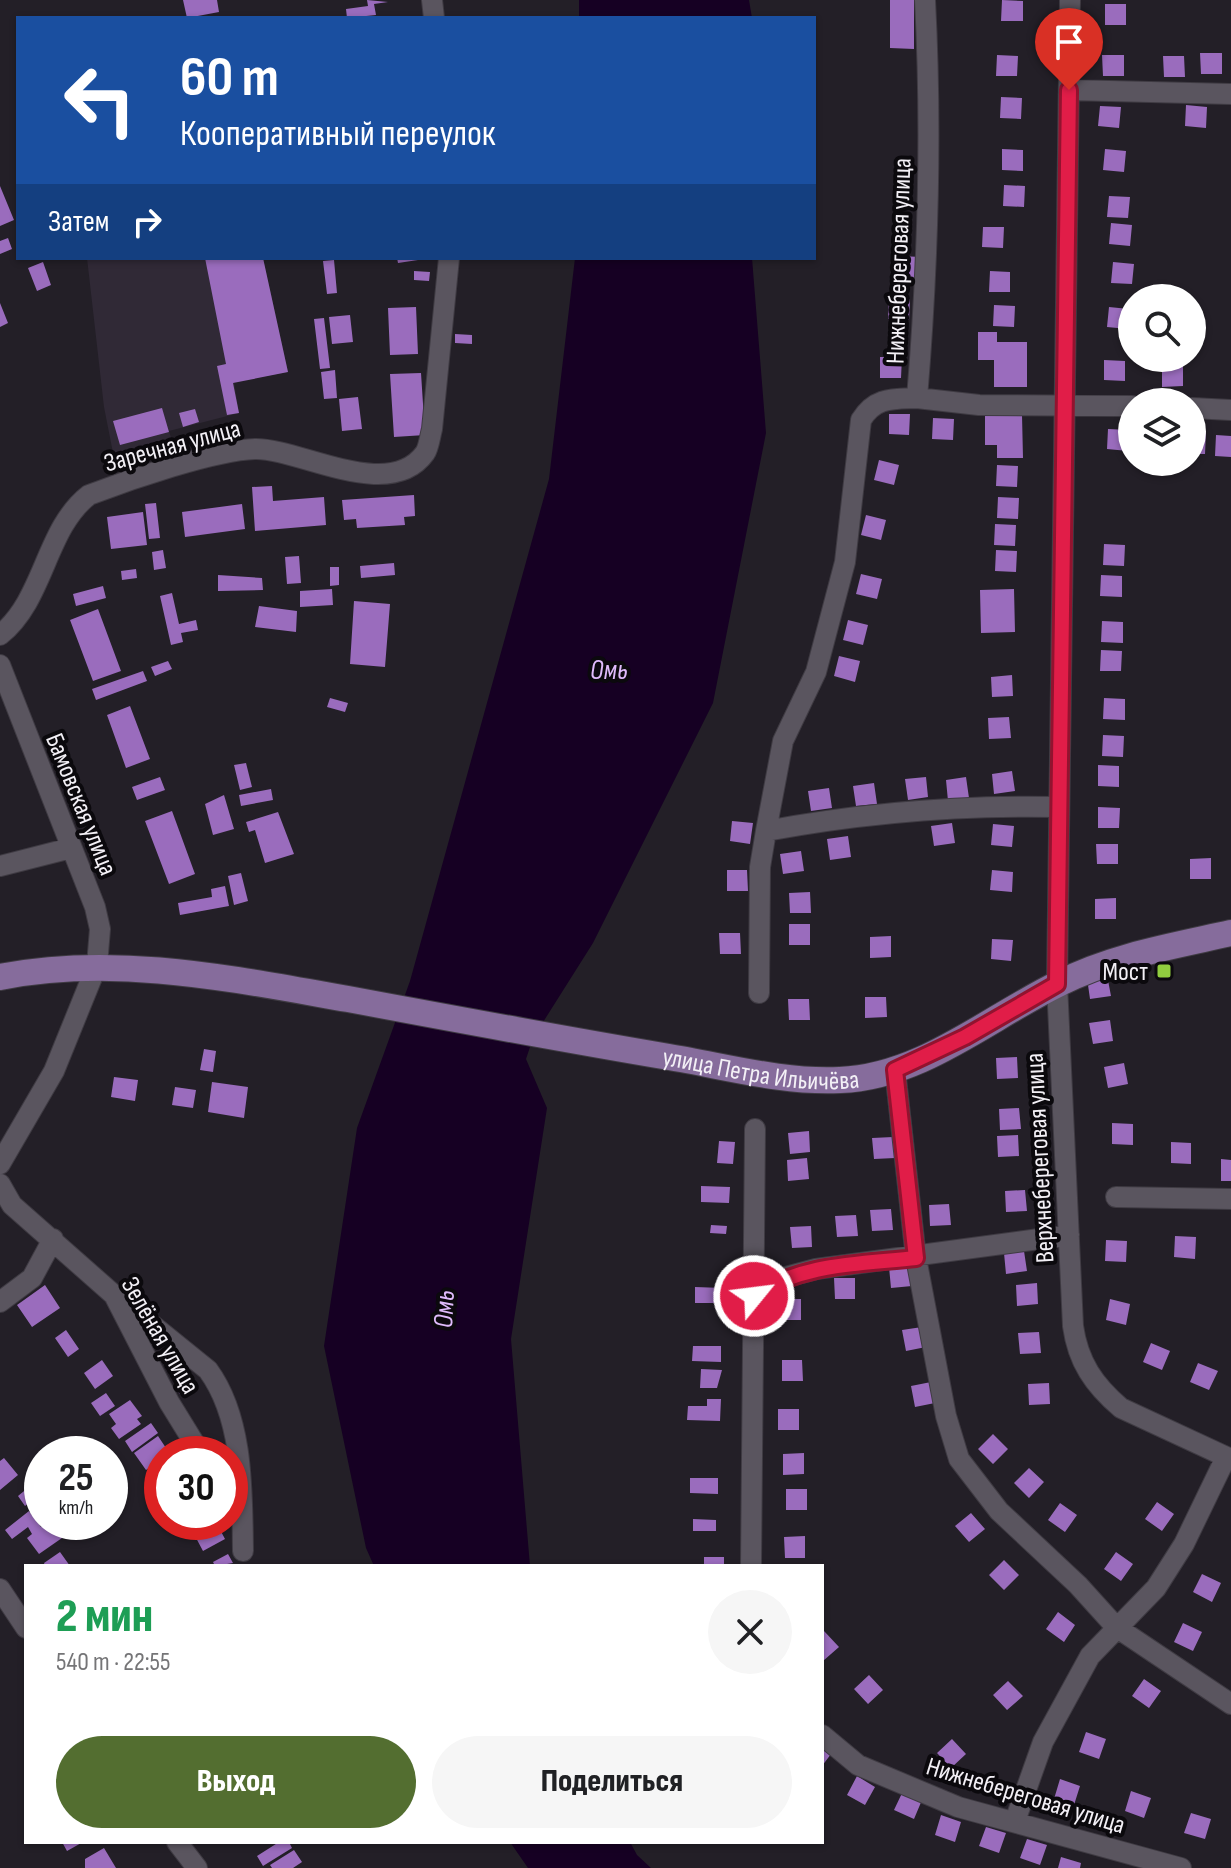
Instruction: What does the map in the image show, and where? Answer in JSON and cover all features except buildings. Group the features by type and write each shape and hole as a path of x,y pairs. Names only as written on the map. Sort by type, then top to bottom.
{"main road":[{"name":"улица Петра Ильичёва","path":"0,977 43,968 97,965 235,978 647,1053 817,1080 869,1077 895,1070 965,1037 1057,984 1128,957 1231,933"}],"street":[{"name":"Нижнебереговая улица","path":"759,993 760,867 766,831 783,741 816,672 845,562 861,420 869,408 882,399 917,398 927,286 930,84 925,0"},
{"name":"Верхнебереговая улица","path":"1070,0 1057,984 1076,1346 1094,1382 1121,1408 1229,1458"},
{"path":"1069,90 1231,94"},
{"name":"Заречная улица","path":"0,635 23,611 72,508 89,495 222,455 256,449 298,457 346,473 386,473 406,466 425,453 432,429 449,260"},
{"path":"917,398 979,405 1118,406"},
{"path":"1206,409 1231,410"},
{"name":"Бамовская улица","path":"0,665 100,929 97,965"},
{"path":"766,831 833,818 1009,806 1059,807"},
{"path":"0,866 71,848"},
{"path":"0,1164 54,1071 97,965"},
{"path":"895,1070 916,1258 946,1416 959,1459 999,1511 1078,1585 1116,1627 1231,1704"},
{"path":"751,1564 755,1129"},
{"name":"Зелёная улица","path":"0,1184 12,1205 114,1295 190,1436"},
{"path":"1116,1197 1231,1199"},
{"path":"754,1296 786,1277 816,1269 916,1258 1069,1235"},
{"path":"0,1302 32,1278 53,1239"},
{"path":"114,1295 208,1370 218,1384 232,1436"},
{"path":"1015,1821 1043,1742 1090,1656 1156,1588 1171,1567 1229,1458"},
{"path":"243,1540 243,1551"},
{"path":"0,1589 24,1625"},
{"name":"Нижнебереговая улица","path":"824,1737 858,1765 958,1807 1181,1868"},
{"path":"179,1844 197,1868"}],"shaded area":[{"path":"87,260 263,260 288,372 234,382 239,413 169,431 174,448 115,463 104,407"}],"water":[{"path":"579,0 749,0 752,16 579,16"},
{"name":"Омь","path":"575,260 752,260 766,433 713,703 593,943 533,1038 526,1059 547,1108 511,1339 530,1564 373,1564 366,1548 324,1346 357,1128 410,981 549,479"},
{"path":"511,1844 631,1844 637,1855 651,1868 528,1868"}],"place":[{"name":"Мост","path":"1164,971"}],"route":[{"path":"754,1296 786,1277 816,1269 916,1258 895,1070 965,1037 1057,984 1069,90"}]}
